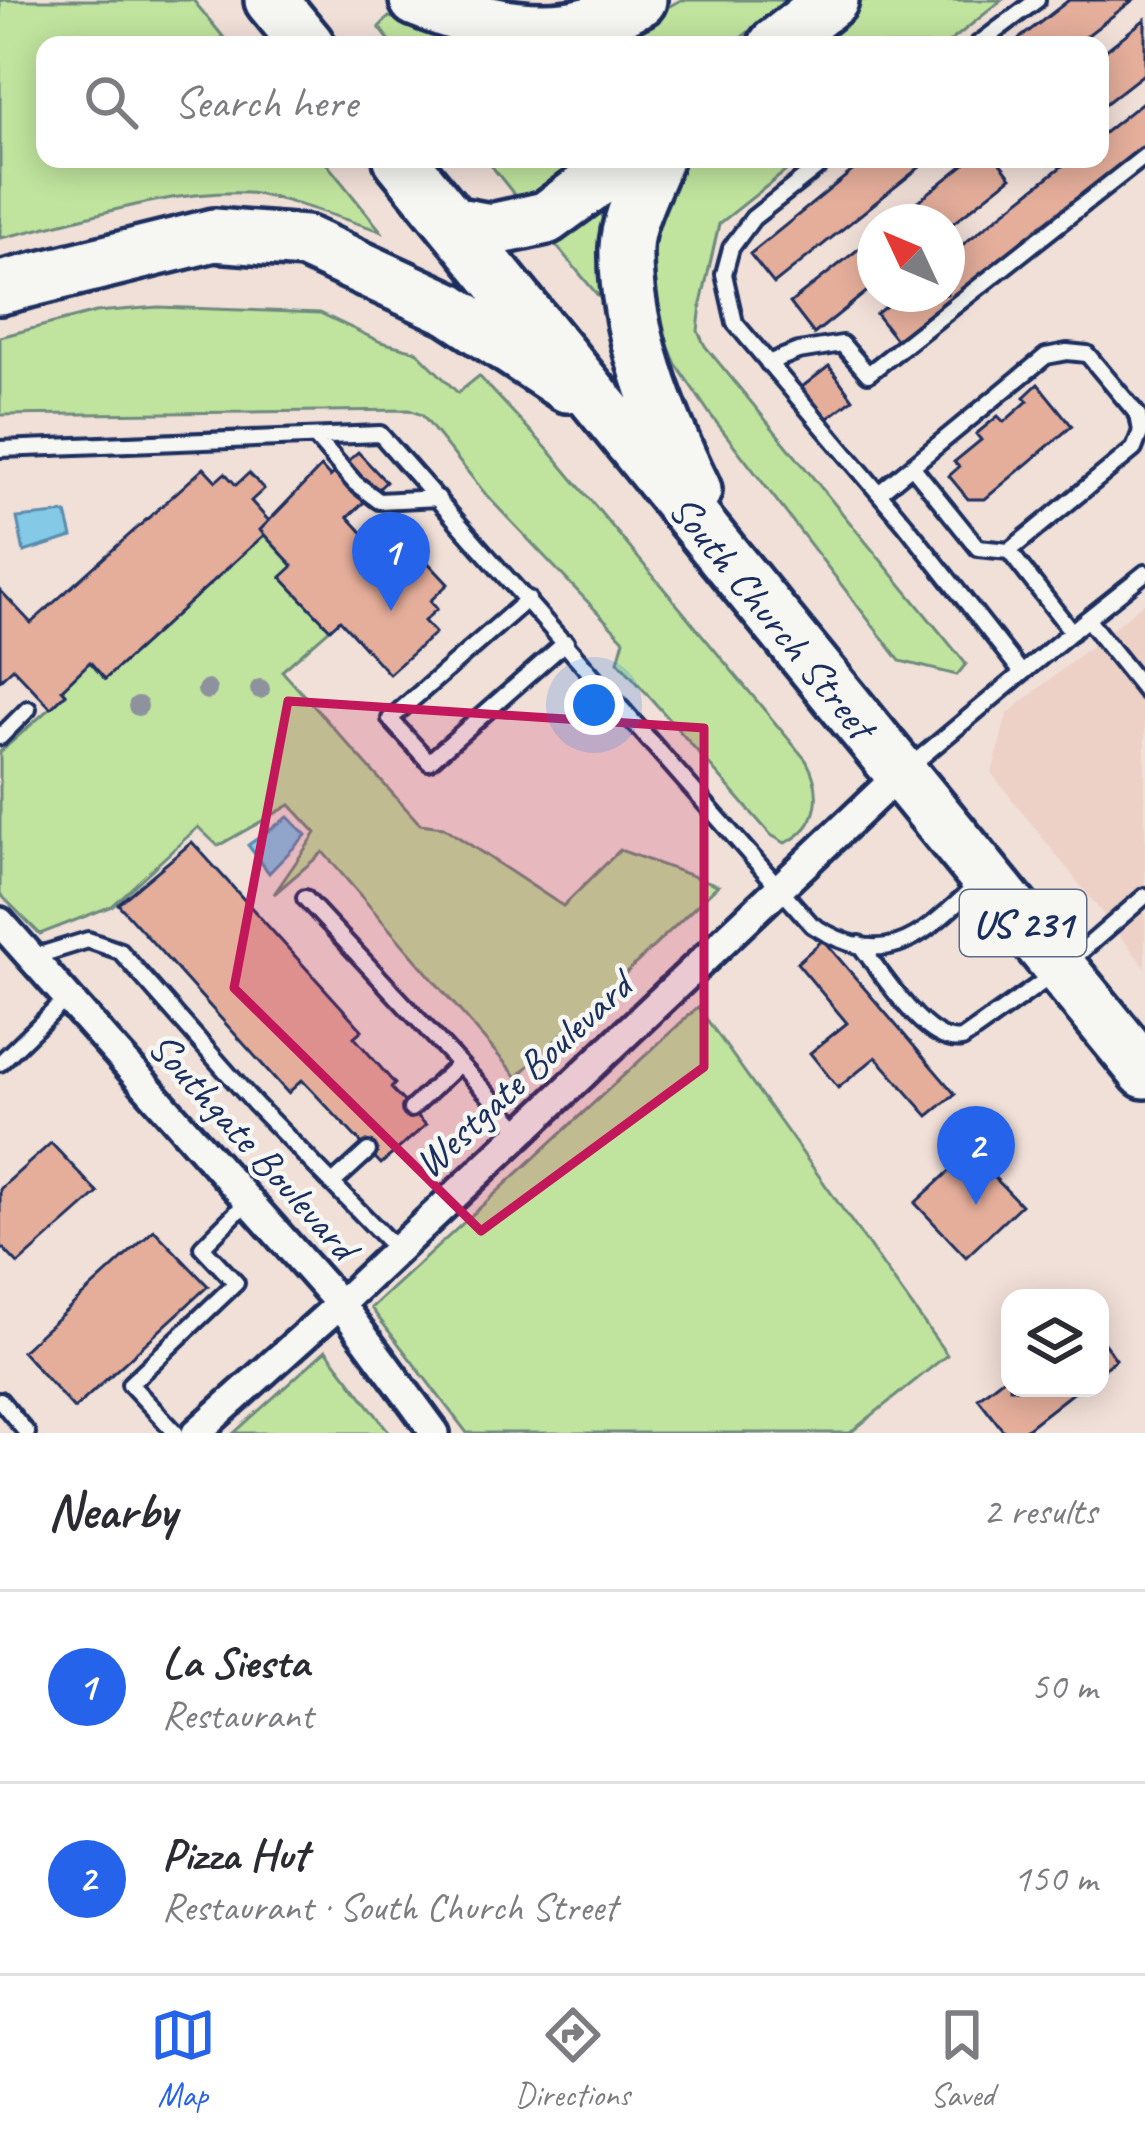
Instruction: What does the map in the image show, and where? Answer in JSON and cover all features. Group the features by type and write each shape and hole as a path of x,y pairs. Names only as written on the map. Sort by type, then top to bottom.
{"highway":[{"path":"272,0 301,36"},
{"path":"416,0 449,14 514,28 586,24 640,0"},
{"path":"786,36 832,0"},
{"name":"South Church Street","path":"407,168 1145,1072"},
{"path":"452,223 491,230 546,218 615,168"},
{"path":"653,168 626,244 634,320 664,427 728,561"},
{"path":"0,288 214,235 305,242 450,309 608,413"}],"street":[{"name":"Westgate Boulevard","path":"196,1433 340,1304 902,773"},
{"name":"Southgate Boulevard","path":"0,922 340,1304 435,1433"}],"lane":[{"path":"989,36 1037,0"},
{"path":"768,363 798,351 842,344 868,374 1145,156"},
{"path":"816,168 752,218 731,248 724,274 735,323 1022,673"},
{"path":"879,493 1046,356 1087,354 1138,415 1142,431 1134,448 1009,551 978,548 912,466"},
{"path":"0,449 380,434 812,925 860,944 906,944 986,878"},
{"path":"316,438 355,484 379,501 438,497"},
{"path":"1009,551 1072,632"},
{"path":"902,773 1145,573"},
{"path":"528,599 390,719 429,762 566,642"},
{"path":"1087,619 1145,691"},
{"path":"0,736 28,709"},
{"path":"860,944 911,1010 949,1042 962,1039 1060,968 1145,896"},
{"path":"305,898 522,1131"},
{"path":"31,957 88,940 120,951 254,1103 397,1250"},
{"path":"0,1063 67,998"},
{"path":"411,1109 459,1064"},
{"path":"334,1182 368,1150"},
{"path":"176,1433 130,1384 236,1282 202,1246 248,1201"},
{"path":"0,1400 27,1433"}],"highlighted area":[{"path":"288,701 704,728 704,1067 481,1231 234,988"}],"shaded area":[{"path":"1145,602 1145,967 992,774 1007,714"}],"green space":[{"path":"0,0 193,0 223,36 36,36 36,168 330,168 381,231 277,198 215,193 153,201 0,238"},
{"path":"681,0 788,0 743,36 613,36"},
{"path":"859,0 1002,0 957,36 813,36"},
{"path":"389,17 458,36 386,36 379,27"},
{"path":"493,168 580,168 558,186 517,198"},
{"path":"623,168 626,168 600,298 545,232"},
{"path":"674,168 790,168 719,224 698,331 705,346 966,664 957,675 900,661 676,364 657,319 644,268 649,215"},
{"path":"158,307 320,313 381,342 416,351 458,393 479,376 552,454 806,760 816,796 806,828 785,843 771,835 618,661 624,640 487,496 422,415 409,410 0,415 0,337 96,312"},
{"path":"264,535 293,566 282,578 330,629 282,671 420,824 443,827 563,906 620,850 718,885 517,1077 323,852 274,894 316,833 290,805 218,846 198,827 112,906 40,934 0,894 0,752 66,694 62,689 90,662 105,679"},
{"path":"698,1007 947,1355 850,1433 467,1433 371,1308"},
{"path":"326,1350 390,1433 234,1433"}],"water":[{"path":"66,513 72,537 24,552 17,518"},
{"path":"288,817 306,835 269,873 248,845"}],"building":[{"path":"1069,0 1133,0 1087,36 1023,36"},
{"path":"1145,19 1145,73 1109,101 1109,48"},
{"path":"1145,100 1145,147 965,289 965,243 1060,168 1109,168 1109,129"},
{"path":"856,168 919,168 874,204 857,204 857,217 774,284 750,254"},
{"path":"960,168 1004,168 1011,177 965,214 965,204 915,204"},
{"path":"857,250 857,299 814,334 790,303"},
{"path":"878,312 936,312 898,342"},
{"path":"829,366 853,399 823,422 798,390"},
{"path":"1038,384 1072,426 985,499 968,499 949,476 959,467 954,462 981,440 976,434 998,416 1004,422 1028,401 1024,397"},
{"path":"358,452 386,482 348,517 371,542 376,537 383,545 405,525 427,549 421,555 448,584 430,601 437,609 424,621 435,633 389,674 340,620 330,629 281,577 293,566 260,530 321,467 330,477"},
{"path":"204,468 216,481 225,473 236,485 249,473 264,489 251,501 269,521 260,530 264,535 105,679 90,662 62,689 66,693 51,708 13,668 0,680 0,590 31,623"},
{"path":"192,842 362,1030 354,1037 395,1084 391,1088 426,1125 381,1164 302,1080 288,1093 118,904"},
{"path":"823,940 955,1094 928,1116 876,1057 838,1088 810,1053 847,1023 797,963"},
{"path":"51,1143 98,1193 18,1264 0,1245 0,1189"},
{"path":"970,1152 1021,1205 966,1257 915,1203"},
{"path":"154,1230 208,1286 74,1409 22,1351"},
{"path":"1001,1380 1001,1397 1067,1397 1021,1433 1005,1433 978,1398"}],"place":[{"name":"La Siesta","path":"391,611"},
{"name":"Pizza Hut","path":"976,1205"}]}
